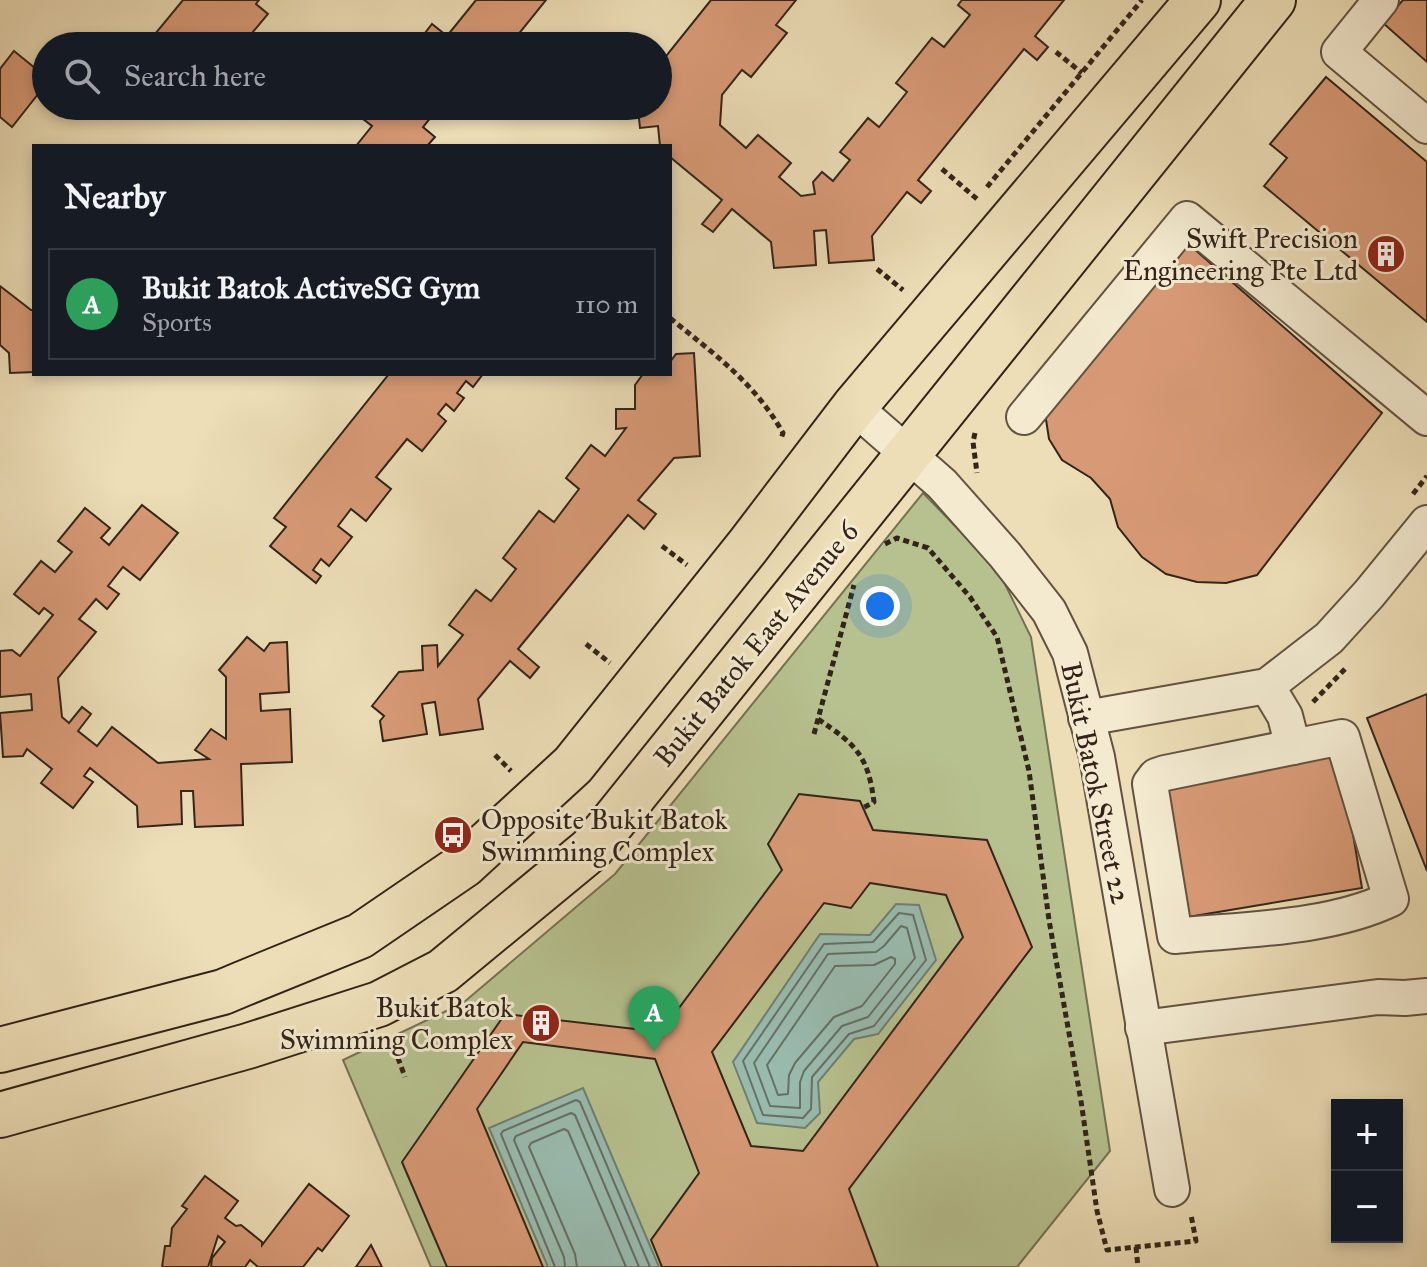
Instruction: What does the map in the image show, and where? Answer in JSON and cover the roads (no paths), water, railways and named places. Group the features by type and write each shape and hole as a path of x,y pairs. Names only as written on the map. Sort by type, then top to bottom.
{"main road":[{"path":"5,1047 223,992 360,936 464,865 573,765 748,546 854,407 1198,0"},
{"name":"Bukit Batok East Avenue 6","path":"0,1115 248,1046 379,1004 443,971 591,849 1273,0"}],"street":[{"path":"1381,0 1339,52 1427,126"},
{"path":"1024,417 1187,219 1427,418"},
{"name":"Bukit Batok Street 22","path":"854,407 942,484 1005,555 1049,611 1070,653 1097,757 1172,1189"},
{"path":"1086,718 1267,686 1329,638 1369,594 1417,512"},
{"path":"1267,686 1285,716 1293,747"},
{"path":"1342,737 1391,899 1310,923 1175,936 1150,784 1152,780 1165,773 1293,747 1342,737"},
{"path":"1143,1028 1378,997 1426,1005"}],"water":[{"path":"896,904 919,905 936,960 878,1034 854,1039 818,1082 820,1113 805,1128 757,1123 733,1062 820,934 870,935"},
{"path":"583,1088 659,1267 548,1267 489,1128"}],"place":[{"name":"Swift Precision Engineering Pte Ltd","path":"1386,254"},
{"name":"Opposite Bukit Batok Swimming Complex","path":"453,835"},
{"name":"Bukit Batok Swimming Complex","path":"541,1023"},
{"name":"Bukit Batok ActiveSG Gym","path":"654,1052"}]}
